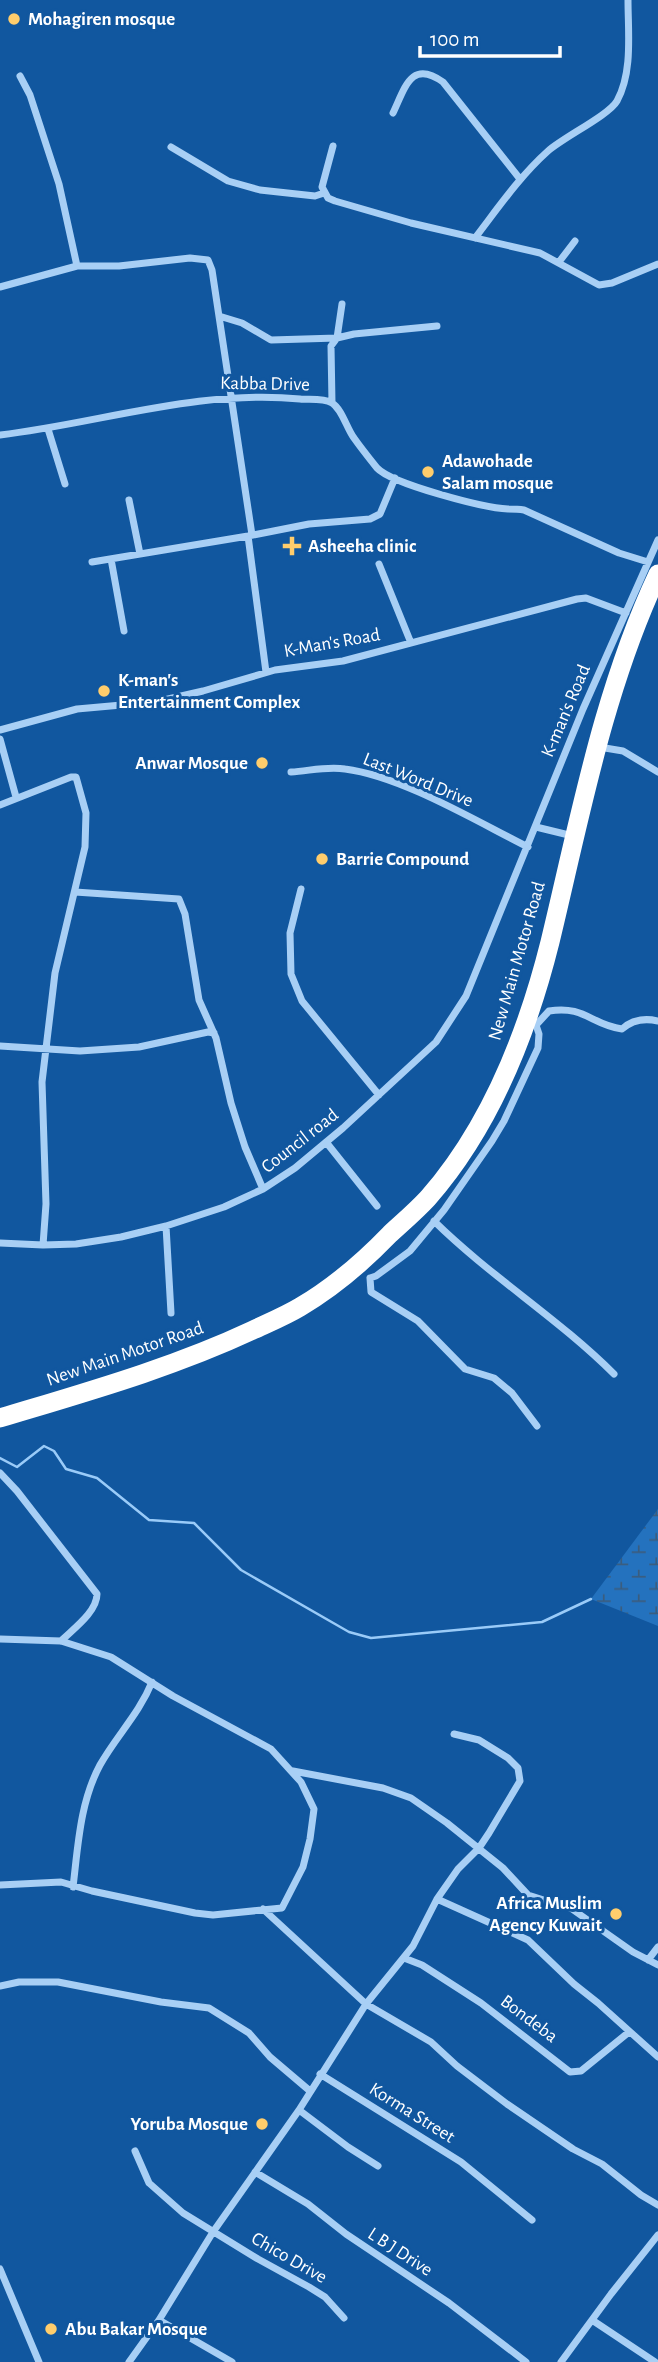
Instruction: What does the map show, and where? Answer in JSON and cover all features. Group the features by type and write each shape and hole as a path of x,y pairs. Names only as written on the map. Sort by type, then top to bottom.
{"highway":[{"name":"New Main Motor Road","path":"0,1418 125,1381 216,1348 299,1308 355,1269 428,1197 469,1143 496,1096 528,1019 549,946 612,688 645,602 653,568"},
{"name":"New Main Motor Road","path":"0,1426 223,1355 304,1316 366,1276 437,1202 477,1147 504,1099 535,1023 621,691 658,593"}],"street":[{"path":"475,238 520,179 561,139 606,112 618,99 623,88 628,55 628,0"},
{"path":"393,113 407,84 415,75 424,72 433,75 443,82 520,179"},
{"path":"20,76 34,107 59,184 77,266"},
{"path":"333,146 322,187 324,193 335,201 540,253 600,285 612,283 658,264"},
{"path":"171,147 228,181 260,190 315,196 324,193"},
{"path":"559,262 575,242"},
{"path":"0,287 77,266 119,266 191,258 208,260 219,316 250,536 266,672"},
{"path":"332,403 331,346 337,338 342,304"},
{"path":"219,316 242,323 271,340 337,338 437,326"},
{"name":"Kabba Drive","path":"0,435 230,397 285,397 332,403 353,437 384,474 464,501 524,510 653,568"},
{"path":"48,429 65,484"},
{"path":"92,562 309,524 376,517 395,478"},
{"path":"129,500 140,554"},
{"name":"K-man's Road","path":"507,897 583,709 626,613 653,568 658,540"},
{"path":"111,559 124,631"},
{"path":"379,564 411,643"},
{"name":"K-Man's Road","path":"0,730 78,709 155,702 182,697 266,672 343,661 586,598 626,613"},
{"path":"0,740 16,797"},
{"path":"605,748 623,751 658,772"},
{"name":"Last Word Drive","path":"291,772 331,768 370,773 430,798 528,847"},
{"path":"0,804 71,777 76,778 86,813 85,847 55,974 42,1082 46,1204 43,1245"},
{"path":"536,827 575,837"},
{"path":"301,889 290,933 291,974 302,1001 379,1095"},
{"path":"75,892 179,899 185,914 199,1000 214,1033 245,1147 263,1189"},
{"name":"Council road","path":"0,1243 43,1245 87,1242 166,1226 224,1207 263,1189 295,1168 436,1042 466,996 507,897"},
{"path":"537,1426 512,1393 494,1378 465,1368 418,1321 371,1292 366,1276 376,1276 410,1251 504,1121 538,1048 539,1034 535,1023 549,1011 564,1009 586,1014 613,1028 622,1029 629,1023 647,1019 658,1021"},
{"path":"0,1046 80,1051 139,1047 214,1033"},
{"path":"326,1142 377,1206"},
{"path":"434,1221 457,1243 584,1344 614,1374"},
{"path":"166,1226 171,1313"},
{"path":"0,1473 97,1594 97,1600 86,1615 61,1641"},
{"path":"0,1639 61,1641 111,1657 234,1731 271,1749 292,1771 312,1803 314,1817 303,1867 282,1909 213,1915 73,1887 61,1882 0,1885"},
{"path":"73,1887 85,1803 94,1779 100,1765 144,1703 152,1682"},
{"path":"130,2362 213,2232 299,2110 366,2004 404,1958 437,1899 457,1869 479,1848 520,1781 520,1774 508,1758 489,1745 454,1734"},
{"path":"292,1771 401,1794 424,1806 479,1848 528,1895 572,1909 658,1965"},
{"path":"437,1899 528,1940 573,1984 658,2057"},
{"path":"262,1909 366,2004 431,2042 457,2066 507,2104 573,2149 602,2164 658,2205"},
{"path":"648,1960 658,1947"},
{"name":"Bondeba","path":"404,1958 422,1965 481,2003 570,2072 581,2071 629,2032"},
{"path":"0,1986 19,1982 58,1982 161,2003 209,2008 249,2033 270,2057 310,2091"},
{"name":"Korma Street","path":"320,2074 461,2162 532,2220"},
{"path":"299,2110 378,2166"},
{"name":"Chico Drive","path":"135,2151 146,2178 183,2213 325,2297 344,2318"},
{"name":"L B J Drive","path":"255,2172 308,2204 346,2234 449,2303 526,2362"},
{"path":"561,2362 658,2235"},
{"path":"0,2269 39,2362"},
{"path":"159,2320 232,2362"},
{"path":"593,2320 655,2362"}],"green space":[{"path":"658,1509 658,1626 591,1599"}],"waterway":[{"path":"0,1458 17,1467 44,1446 54,1451 66,1469 97,1478 149,1520 194,1523 241,1570 349,1632 371,1638 542,1622 591,1599"}],"place":[{"name":"Mohagiren mosque","path":"14,19"},
{"name":"Adawohade Salam mosque","path":"428,472"},
{"name":"Asheeha clinic","path":"292,546"},
{"name":"K-man's Entertainment Complex","path":"104,691"},
{"name":"Anwar Mosque","path":"262,763"},
{"name":"Barrie Compound","path":"322,859"},
{"name":"Africa Muslim Agency Kuwait","path":"616,1914"},
{"name":"Yoruba Mosque","path":"262,2124"},
{"name":"Abu Bakar Mosque","path":"51,2329"}]}
